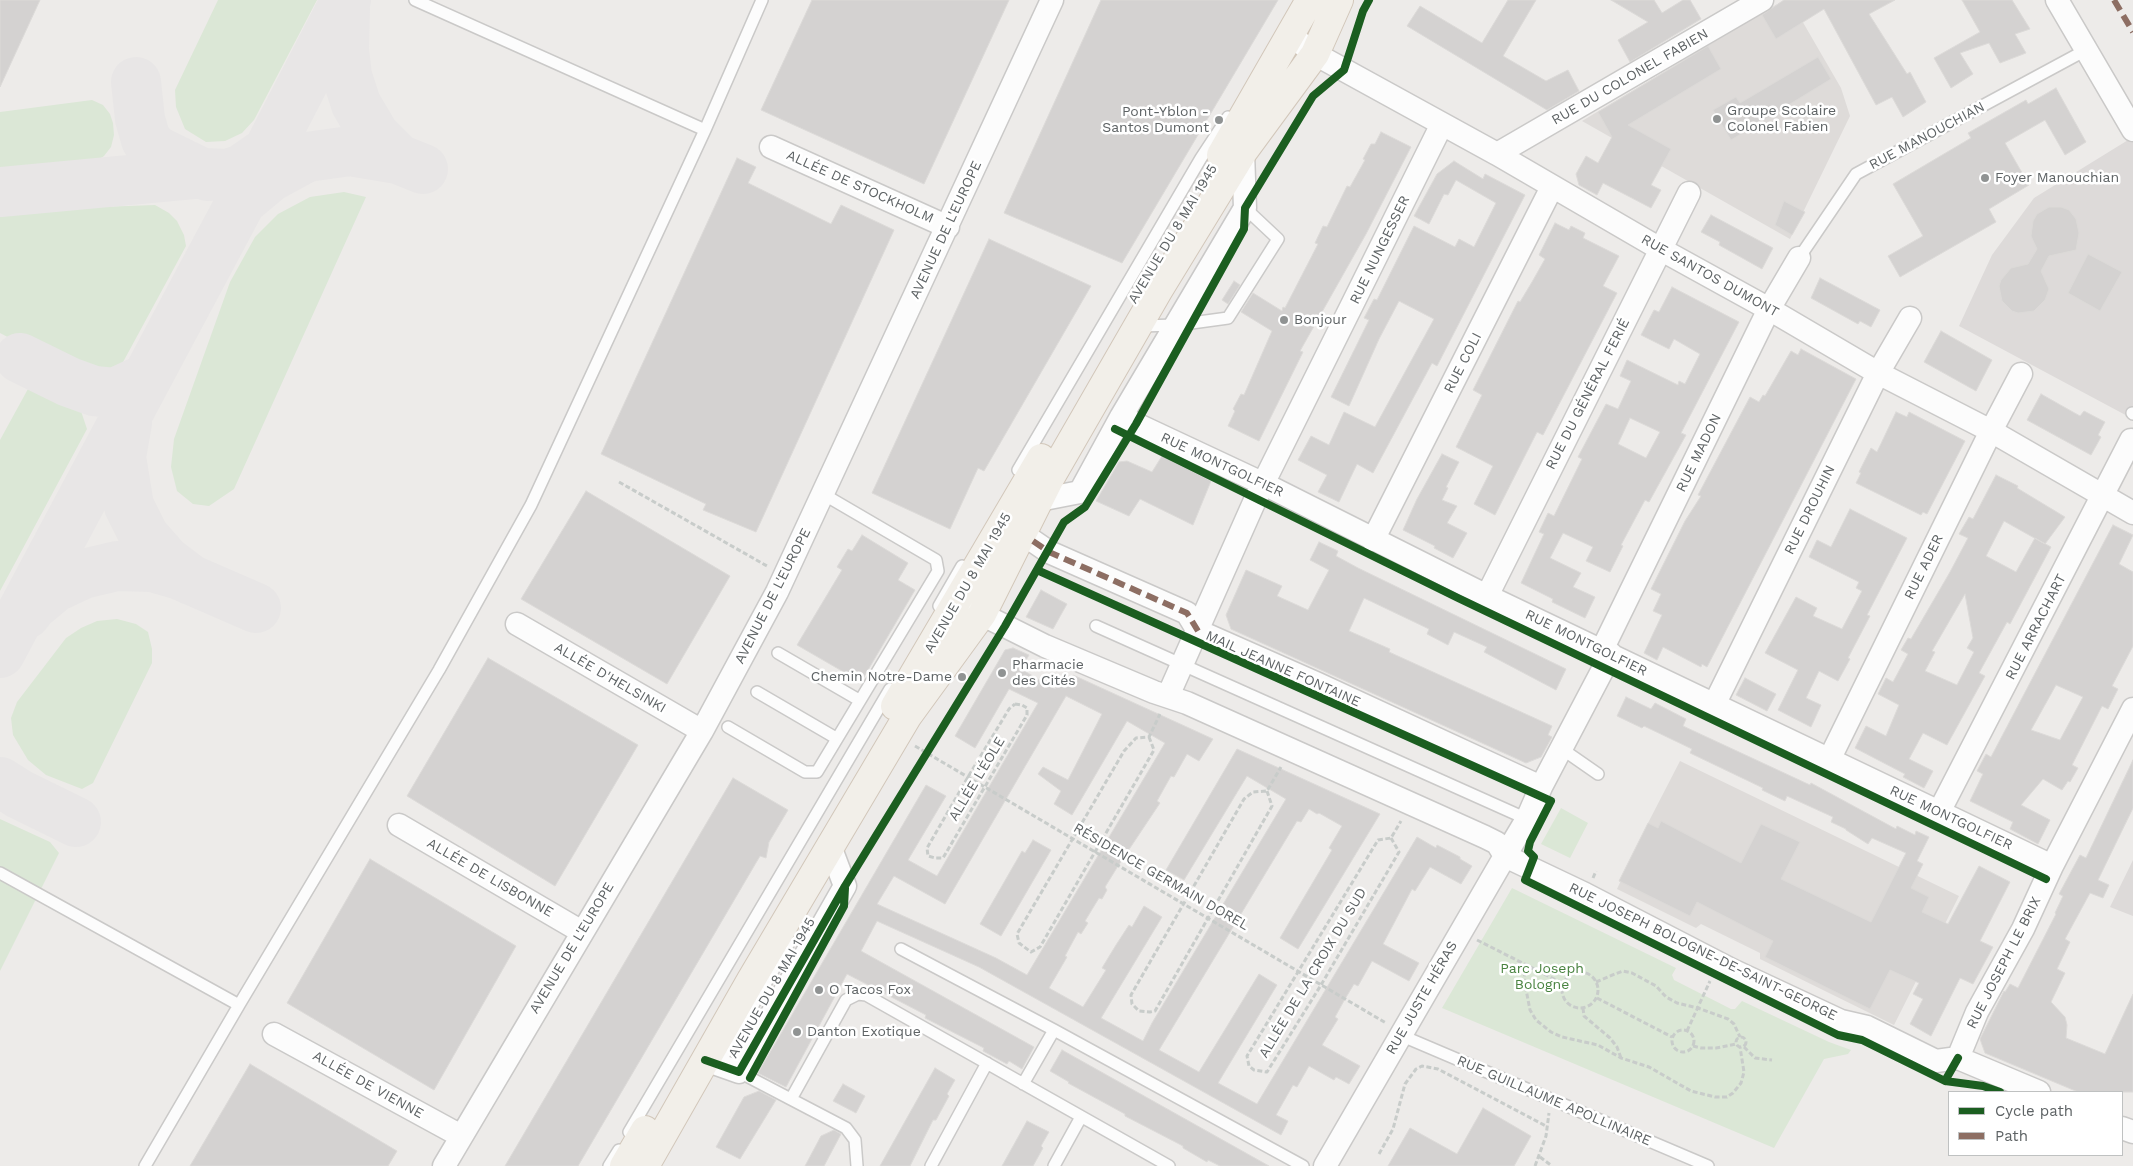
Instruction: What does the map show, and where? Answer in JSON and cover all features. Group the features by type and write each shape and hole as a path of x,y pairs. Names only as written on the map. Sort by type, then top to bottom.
{"main road":[{"name":"AVENUE DU 8 MAI 1945","path":"624,1166 1118,325 1234,134 1310,0"},
{"name":"AVENUE DU 8 MAI 1945","path":"645,1166 718,1069 837,862 907,717 986,617 1050,498 1048,480 1155,324 1241,182 1321,62 1339,0"}],"street":[{"name":"AVENUE DE L'EUROPE","path":"444,1166 702,731 785,576 1052,0"},
{"name":"RUE DU COLONEL FABIEN","path":"1497,154 1762,0"},
{"path":"2057,0 2133,130"},
{"name":"RUE SANTOS DUMONT","path":"1290,35 1321,62 1497,154 1878,373 1990,431 2133,513"},
{"name":"RUE NUNGESSER","path":"1168,696 1264,484 1442,124"},
{"name":"ALLÉE DE STOCKHOLM","path":"771,147 948,227"},
{"path":"1050,498 1080,492 1121,418 1155,324 1241,182"},
{"name":"RUE COLI","path":"1373,540 1552,187"},
{"name":"RUE DU GÉNÉRAL FERIÉ","path":"1486,596 1662,250 1689,193"},
{"name":"RUE MADON","path":"1562,749 1769,309 1799,258"},
{"name":"RUE DROUHIN","path":"1714,705 1878,373 1910,318"},
{"name":"RUE ADER","path":"1829,760 1990,431 2021,374"},
{"name":"RUE MONTGOLFIER","path":"1121,418 1264,484 1486,596 2052,866"},
{"name":"RUE ARRACHART","path":"1939,812 2104,496 2130,440"},
{"name":"MAIL JEANNE FONTAINE","path":"1033,541 1049,552 1186,613 1198,631 1541,787"},
{"path":"959,598 986,617 1063,653 1290,748 1485,837 1496,843 1505,856"},
{"name":"ALLÉE D'HELSINKI","path":"517,624 702,731"},
{"name":"RUE JOSEPH LE BRIX","path":"1958,1058 1977,1012 2023,929 2052,866 2133,708"},
{"name":"RUE JUSTE HÉRAS","path":"1325,1166 1527,819 1541,787 1562,749"},
{"name":"ALLÉE DE LISBONNE","path":"399,825 582,932"},
{"name":"RUE JOSEPH BOLOGNE-DE-SAINT-GEORGE","path":"1505,856 1585,894 1732,970 1841,1021 1867,1027 1936,1061 1958,1058"},
{"name":"AVENUE DU 8 MAI 1945","path":"718,1069 837,862"},
{"name":"ALLÉE DE VIENNE","path":"274,1034 461,1136"},
{"path":"1958,1058 2037,1091"}],"lane":[{"path":"415,0 705,130"},
{"path":"144,1166 439,670 531,505 705,130 762,0"},
{"name":"RUE MANOUCHIAN","path":"1799,258 1856,174 2086,50"},
{"path":"1014,476 1201,158 1235,106"},
{"path":"1132,360 1155,324 1228,318 1278,239 1241,182"},
{"path":"728,728 805,772 817,772 938,571 936,560 823,494"},
{"path":"914,650 966,560"},
{"path":"947,682 986,617 1013,578"},
{"path":"1096,626 1527,819"},
{"path":"778,653 859,700"},
{"path":"609,1166 898,676"},
{"path":"757,692 836,738"},
{"path":"1562,749 1598,774"},
{"path":"0,873 239,1005"},
{"path":"796,930 718,1069 791,1099 846,1128 855,1140 857,1166"},
{"path":"901,949 1054,1030 1302,1166"},
{"path":"791,1099 846,1000 858,994 866,995 1169,1166"},
{"path":"1023,1084 1054,1030"},
{"name":"RUE GUILLAUME APOLLINAIRE","path":"1400,1035 1708,1166"},
{"path":"931,1166 987,1063"},
{"path":"1054,1166 1082,1117"}],"path":[{"path":"619,482 785,576"},
{"path":"1149,737 1136,738 1124,751 1018,934 1019,943 1030,952 1040,947 1154,750 1149,737 1168,696"},
{"path":"921,762 932,745"},
{"path":"1267,791 1253,792 1244,800 1131,995 1132,1004 1139,1010 1150,1012 1155,1010 1272,806 1267,791 1290,748"},
{"path":"1461,931 1564,984"},
{"path":"1526,964 1524,979 1526,999 1536,1020 1550,1032 1562,1037 1598,1045 1621,1058 1649,1067 1691,1091 1715,1097 1727,1097 1741,1083 1744,1062 1742,1047 1746,1041 1740,1037 1734,1024 1728,1019 1698,1008 1677,1003 1666,997 1650,982 1632,973 1623,971 1596,982"},
{"path":"1578,972 1591,976 1596,982 1597,998 1594,1002 1583,1008 1575,1007 1564,998 1562,992 1567,978 1578,972"},
{"path":"1687,1031 1710,980"},
{"path":"1597,998 1672,1037"},
{"path":"1583,1008 1584,1016 1610,1038 1617,1047 1621,1058"},
{"path":"1680,1030 1687,1031 1693,1036 1693,1046 1688,1052 1677,1052 1671,1043 1672,1037 1680,1030"},
{"path":"1736,1044 1740,1037"},
{"path":"1693,1046 1716,1048 1736,1044 1755,1058 1772,1060"},
{"path":"1379,1154 1393,1129 1405,1084 1416,1070 1422,1066 1438,1070 1546,1126"},
{"path":"1535,1166 1540,1157 1546,1136 1546,1126 1552,1100"},
{"path":"1540,1157 1552,1166"}],"shaded area":[{"name":"Groupe Scolaire Colonel Fabien","path":"1784,0 1790,0 1841,88 1850,116 1790,239 1582,121"},
{"path":"2133,137 2133,419 1959,326 1992,255 2034,198"},
{"path":"1680,761 1959,896 1894,1025 1760,959 1760,953 1701,924 1696,928 1617,889"},
{"path":"2133,860 2133,916 2110,907"}],"green space":[{"path":"218,0 317,0 254,120 242,133 225,141 206,142 185,129 176,107 175,90"},
{"path":"92,100 103,105 110,114 113,123 114,135 111,147 104,156 90,166 77,170 0,177 0,112"},
{"path":"344,192 366,197 234,489 209,506 193,504 177,491 171,467 174,439 230,282 255,237 278,214 310,197"},
{"path":"155,205 169,213 177,221 184,235 186,246 116,375 82,372 59,364 0,333 0,215 100,207"},
{"path":"34,378 65,393 81,411 87,429 0,591 0,440"},
{"path":"117,619 136,624 148,632 152,649 152,663 93,783 82,789 46,775 28,760 13,735 11,718 17,702 66,638 81,628 97,621"},
{"path":"1561,808 1588,823 1570,858 1541,844"},
{"path":"0,819 50,842 59,853 0,971"},
{"name":"Parc Joseph Bologne","path":"1512,888 1676,968 1672,975 1674,980 1731,1009 1735,1009 1742,1001 1829,1042 1851,1050 1848,1054 1824,1059 1774,1148 1442,1008"}],"building":[{"path":"0,0 40,0 0,87"},
{"path":"812,0 1009,0 924,184 761,110"},
{"path":"1101,0 1278,0 1122,263 1004,213"},
{"path":"1508,0 1536,0 1503,56 1546,81 1568,70 1579,91 1547,110 1407,26 1420,6 1482,43"},
{"path":"1611,0 1654,0 1662,13 1683,0 1690,0 1701,19 1630,62 1618,40 1648,22"},
{"path":"1784,0 1895,0 1869,14 1907,74 1910,72 1926,102 1903,117 1892,97 1876,105 1824,9 1776,39 1762,15"},
{"path":"1962,0 2012,0 2030,29 2015,34 2026,53 2000,63 1989,43 1960,53 1973,74 1951,88 1934,58 1980,32"},
{"path":"1708,46 1721,69 1628,125 1671,149 1651,185 1661,190 1651,208 1603,183 1597,195 1579,185 1576,174 1586,156 1598,163 1612,137 1598,112"},
{"path":"1818,57 1831,79 1731,140 1713,110 1736,97 1740,103"},
{"name":"Foyer Manouchian","path":"2056,88 2086,142 2065,155 2045,120 2005,143 2029,185 1989,209 1996,222 1900,277 1888,256 1923,236 1893,184 1971,138 1968,133 2026,100 2028,104"},
{"path":"1381,132 1411,147 1366,234 1300,351 1303,352 1259,441 1228,426 1235,411 1233,409 1241,394 1244,395 1272,331 1241,312 1253,293 1282,311 1283,307 1285,308 1318,244 1315,243 1323,226 1327,227 1347,186 1350,187 1365,160 1363,159 1371,144 1375,144"},
{"path":"737,158 756,167 748,183 831,224 841,205 894,230 756,532 703,510 706,504 601,454"},
{"path":"1454,161 1483,179 1485,174 1525,195 1437,366 1432,363 1373,473 1357,464 1339,502 1318,492 1327,475 1298,460 1311,436 1329,445 1344,412 1375,427 1434,319 1399,301 1379,339 1349,406 1331,397 1369,320 1364,318 1374,299 1377,300 1414,226 1455,247 1459,239 1474,247 1496,203 1456,180 1448,195 1444,194 1429,224 1414,216 1437,174"},
{"path":"1784,201 1805,212 1792,235 1775,225"},
{"path":"2049,207 2061,207 2069,210 2076,219 2079,233 2076,250 2049,256 2041,271 2049,289 2045,300 2034,311 2018,313 2012,311 2002,301 1999,286 2001,280 2011,268 2028,264 2037,249 2031,236 2033,221 2037,214"},
{"path":"1711,215 1773,248 1762,269 1719,245 1720,242 1701,232"},
{"path":"1555,223 1569,230 1571,226 1585,233 1583,238 1619,256 1603,286 1617,293 1543,435 1537,432 1495,515 1474,504 1493,466 1456,447 1482,395 1473,390 1518,301 1520,302 1545,259 1539,255"},
{"path":"989,239 1091,286 984,471 978,468 950,529 872,493"},
{"path":"2088,254 2122,272 2100,311 2068,293"},
{"path":"1820,278 1880,310 1871,327 1860,321 1858,324 1811,298"},
{"path":"1234,281 1240,285 1228,304 1222,300"},
{"path":"1672,287 1739,322 1681,433 1686,435 1649,502 1645,500 1621,545 1623,546 1610,572 1586,561 1593,547 1563,533 1550,558 1581,573 1573,587 1595,597 1585,618 1552,602 1553,599 1521,583 1544,534 1539,532 1548,513 1554,516 1582,459 1578,457 1606,404 1618,409 1631,381 1620,376 1627,360 1678,385 1679,381 1685,384 1700,354 1674,339 1669,349 1641,335 1654,310 1659,312","holes":["1630,418 1660,432 1646,458 1618,444"]},
{"path":"1941,331 1992,360 1976,391 1924,362"},
{"path":"1801,349 1856,379 1707,667 1702,664 1701,667 1663,647 1657,660 1644,653 1662,615 1653,611 1661,594 1651,589 1685,521 1701,496 1698,495 1750,397 1759,402 1763,395 1765,396 1791,351 1798,355"},
{"path":"2041,394 2080,416 2084,411 2105,422 2098,435 2101,437 2091,455 2027,420"},
{"path":"1896,412 1907,417 1909,412 1965,441 1927,514 1923,512 1921,515 1856,483 1861,473 1859,472 1871,448 1877,452"},
{"path":"1442,454 1459,462 1446,487 1448,488 1442,500 1457,506 1447,523 1467,533 1453,558 1434,548 1435,546 1403,530 1417,499"},
{"path":"1162,456 1211,481 1193,525 1140,499 1129,516 1096,501 1119,462 1127,461 1152,472"},
{"path":"1996,475 2018,486 2017,488 2065,517 2045,544 2051,547 2010,624 2007,622 1979,673 1985,676 1947,745 1923,733 1909,759 1933,771 1924,788 1903,777 1905,774 1855,748 1866,726 1886,736 1899,705 1878,694 1886,678 1893,682 1908,654 1901,650 1908,638 1911,639 1950,572 1968,538 1959,534 1969,517 1973,519","holes":["2004,521 2035,538 2016,572 1986,556","1965,594 1973,638 1967,648 1974,652 1957,685 1925,671 1935,652 1932,651"]},
{"path":"586,491 730,576 667,684 521,599"},
{"path":"1850,509 1907,538 1867,615 1870,616 1838,681 1819,671 1806,698 1821,705 1811,727 1778,710 1798,670 1765,653 1796,597 1817,608 1813,616 1842,629 1862,591 1856,588 1859,582 1809,557 1817,540 1831,547"},
{"path":"2113,525 2133,535 2119,564 2133,572 2133,646 2112,686 2118,689 2108,709 2102,706 2072,765 2078,768 2070,782 2068,781 2062,790 2043,779 2021,805 2050,820 2038,844 2010,829 2013,822 1970,801 1983,774 1977,771 1986,754 1991,757","holes":["2056,685 2083,697 2060,740 2031,730"]},
{"path":"862,535 908,563 898,580 915,590 861,682 797,645 842,570 837,567 848,549 852,551"},
{"path":"1319,542 1338,551 1336,556 1358,568 1566,669 1556,690 1484,652 1487,647 1454,632 1448,645 1427,634 1429,629 1364,598 1349,631 1390,649 1389,652 1552,726 1548,735 1552,737 1541,757 1526,763 1231,629 1226,615 1246,570 1282,586 1277,596 1308,610 1329,570 1310,560"},
{"path":"1041,590 1067,604 1053,629 1026,617"},
{"path":"1013,648 1029,655 1021,669 1055,689 1062,676 1070,680 1073,675 1213,739 1199,761 1187,754 1174,777 1171,776 1157,801 1160,803 1105,887 1107,890 1102,899 1099,898 1085,921 1088,923 1081,934 1078,932 1065,956 1067,957 1049,988 1083,1007 1106,970 1102,968 1129,925 1132,927 1144,906 1162,917 1101,1018 1143,1041 1286,799 1247,776 1184,880 1166,870 1237,749 1380,814 1298,949 1280,938 1332,850 1329,848 1342,826 1309,809 1301,822 1297,821 1159,1050 1199,1072 1259,974 1277,985 1218,1083 1257,1104 1417,837 1436,848 1437,845 1460,857 1460,859 1472,866 1461,884 1430,867 1415,891 1412,889 1383,944 1419,963 1409,981 1372,961 1358,986 1354,984 1345,999 1335,1017 1338,1019 1322,1045 1360,1066 1349,1084 1336,1077 1334,1080 1309,1066 1297,1087 1293,1085 1276,1115 1288,1121 1281,1135 979,967 877,921 861,951 1034,1047 1022,1069 1009,1061 1007,1064 983,1051 984,1048 925,1018 926,1015 847,974 786,1087 758,1073 926,785 946,796 908,860 937,876 1038,703 1009,689 975,748 955,736 1005,650","holes":["1066,696 1102,714 1068,780 1043,767 1038,774 1061,791 1054,804 1072,815 1127,721 1165,743 1027,975 996,958 877,904 894,876 945,904"]},
{"path":"488,658 638,745 555,886 407,796"},
{"path":"1745,678 1776,694 1767,711 1736,695"},
{"path":"1626,697 1651,709 1655,703 1686,719 1683,726 1810,785 1811,783 1896,829 1897,826 1915,835 1916,831 1929,837 1917,861 1923,864 1911,888 1929,897 1922,912 1948,924 1979,866 2010,882 1980,941 1993,947 1973,984 1960,978 1931,1036 1910,1024 1923,999 1913,994 1919,983 1890,970 1870,1009 1765,957 1773,941 1697,902 1690,916 1619,881 1648,823 1658,828 1661,821 1741,863 1761,824 1800,842 1781,879 1871,922 1906,853 1872,838 1868,844 1846,829 1831,822 1833,817 1787,796 1785,801 1762,790 1763,788 1690,753 1692,749 1644,726 1642,728 1617,716"},
{"path":"2133,760 2133,808 2098,880 2109,885 2103,898 2090,893 2065,939 2070,942 2057,969 2065,973 2051,1002 2065,1017 2067,1025 2066,1038 2105,1054 2133,994 2133,1092 2076,1091 1985,1053 1980,1039 2004,991 2010,984 2018,988 2056,914 2063,896 2059,894 2080,855 2086,858"},
{"path":"733,778 788,810 769,842 766,858 760,856 578,1166 505,1166"},
{"path":"1033,840 1051,850 1001,936 980,924 1022,851 1025,853"},
{"path":"370,859 516,946 434,1090 287,1003"},
{"path":"1062,1050 1269,1166 1220,1166 1208,1160 1207,1162 1183,1148 1183,1146 1125,1116 1125,1114 1050,1071"},
{"path":"250,1064 397,1151 388,1166 190,1166"},
{"path":"935,1068 955,1080 936,1120 933,1120 910,1166 880,1166"},
{"path":"843,1084 865,1096 856,1113 833,1101"},
{"path":"759,1091 776,1100 740,1159 716,1147 744,1097"},
{"path":"1483,1108 1531,1136 1514,1166 1388,1166 1410,1128 1457,1154"},
{"path":"1027,1121 1049,1132 1033,1166 1002,1166"},
{"path":"834,1130 841,1134 824,1166 805,1166 821,1136"}],"taxiway":[{"path":"0,653 268,151 346,0"},
{"path":"345,8 344,50 347,76 356,104 375,136 398,159"},
{"path":"136,82 140,119 146,140 155,150 208,176"},
{"path":"0,192 204,173 228,174 242,169 268,151"},
{"path":"246,197 270,177 307,157 350,151 398,159 423,169"},
{"path":"20,358 69,382 94,391 115,393 145,379"},
{"path":"127,423 121,457 129,506 144,536 166,561 191,580"},
{"path":"26,614 32,606 55,587 83,574 117,566 152,567 180,575 256,608"},
{"path":"0,782 19,794 76,822"}],"marked path":[{"path":"2114,0 2133,32"},
{"path":"1033,541 1049,552 1187,613 1198,631"}],"cycle path":[{"path":"705,1060 739,1072 845,886 1005,626 1064,522 1085,507 1136,424 1244,229 1245,208 1313,96 1344,70 1363,11 1369,0"},
{"path":"1115,429 1458,598 2046,879"},
{"path":"1037,570 1551,801 1530,842 1528,851 1534,857 1525,880 1838,1035 1862,1040 1945,1081"},
{"path":"750,1078 844,906 845,888"},
{"path":"1958,1058 1945,1081 1983,1086 1997,1091"}],"place":[{"name":"Groupe Scolaire Colonel Fabien","path":"1717,119"},
{"name":"Pont-Yblon - Santos Dumont","path":"1219,120"},
{"name":"Foyer Manouchian","path":"1985,178"},
{"name":"Bonjour","path":"1284,320"},
{"name":"Pharmacie des Cités","path":"1002,673"},
{"name":"Chemin Notre-Dame","path":"962,677"},
{"name":"O Tacos Fox","path":"819,990"},
{"name":"Danton Exotique","path":"797,1032"}]}
